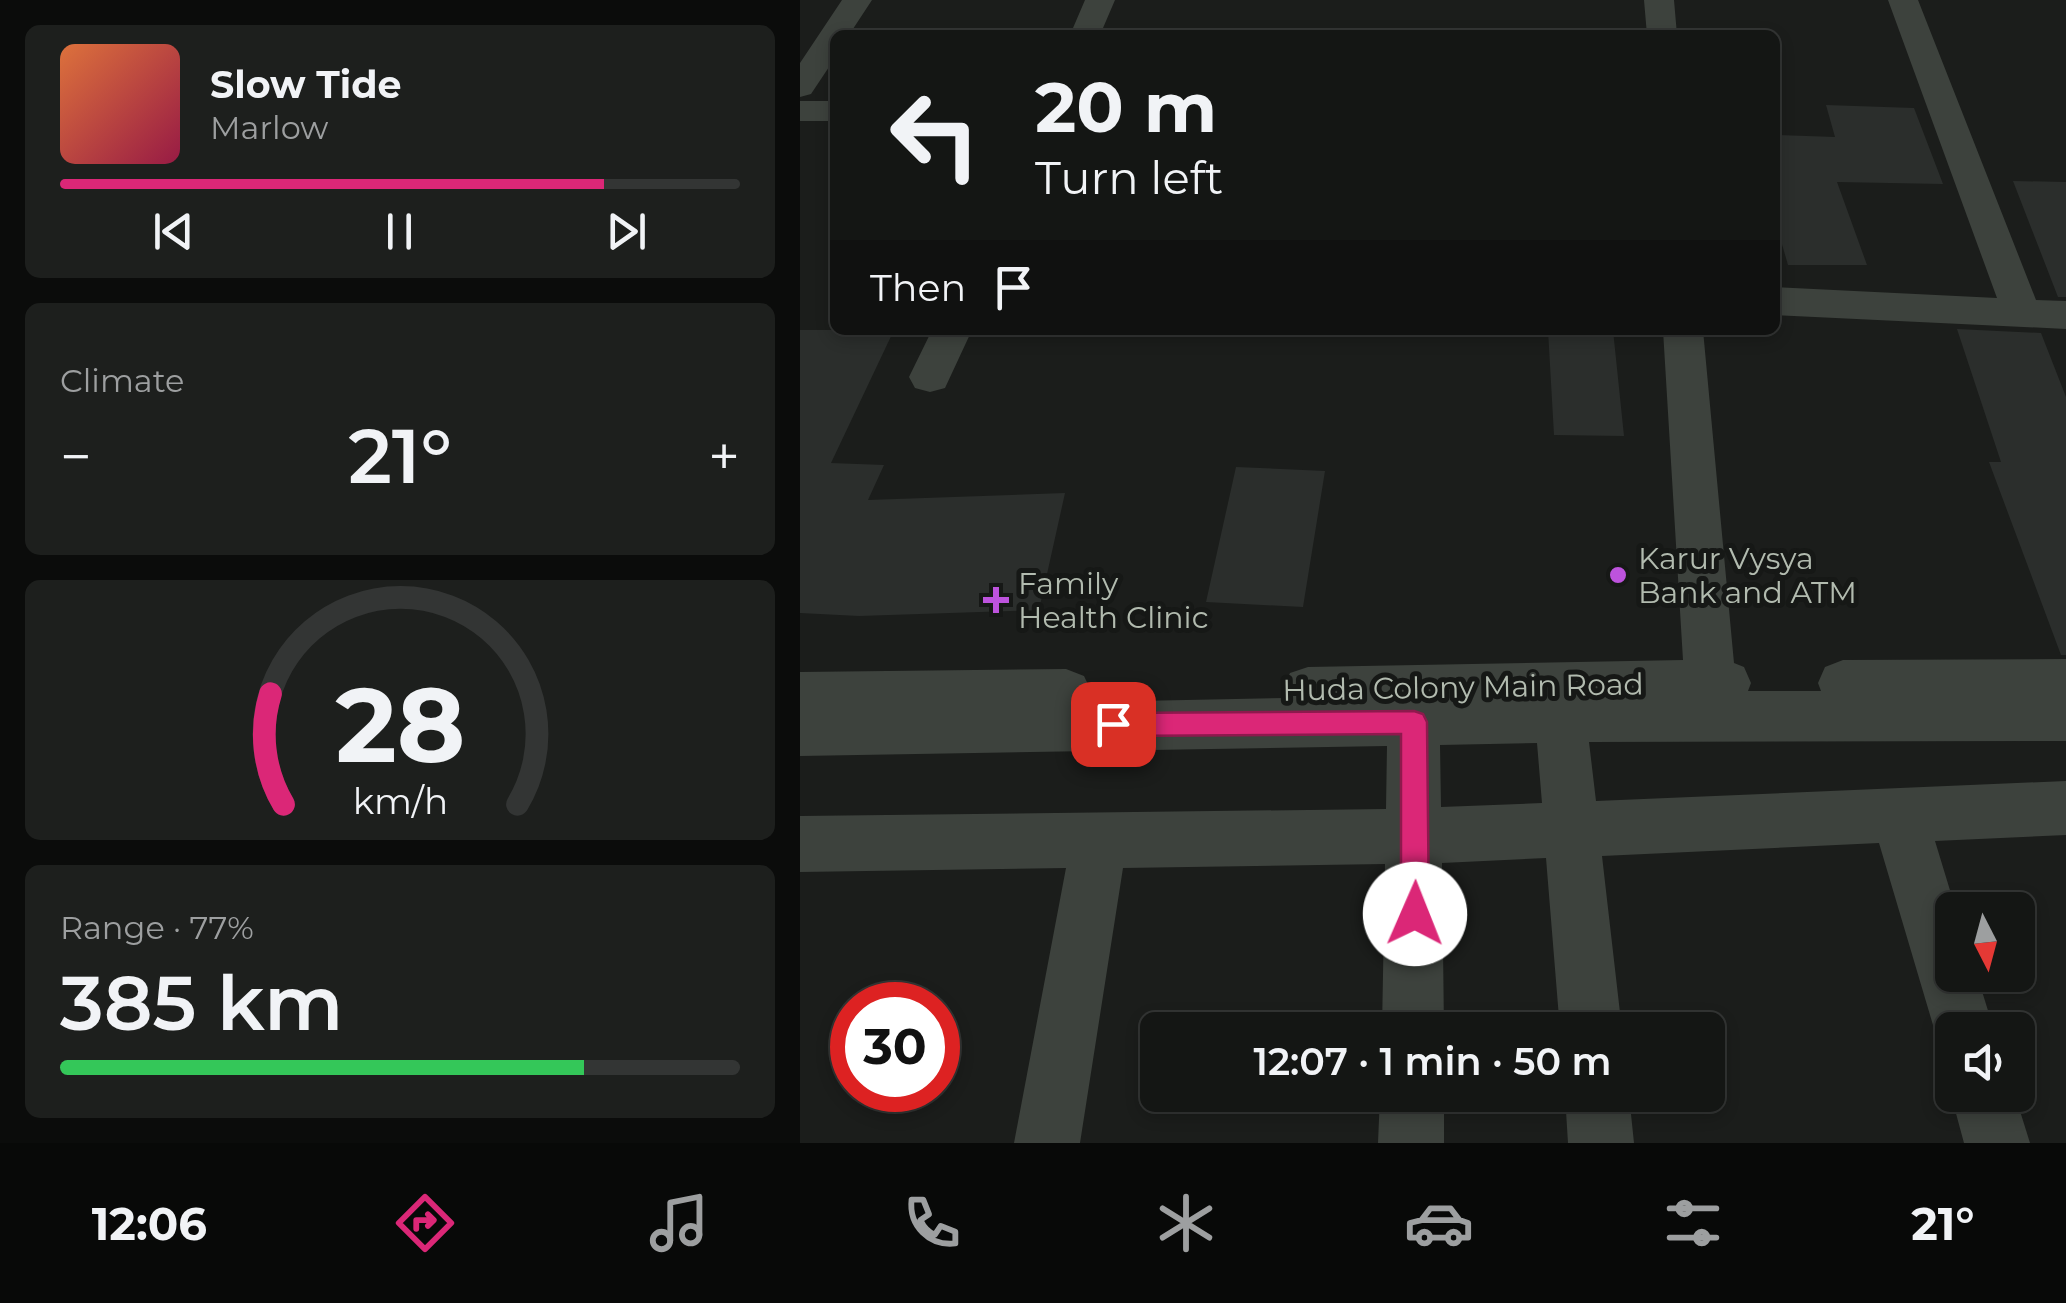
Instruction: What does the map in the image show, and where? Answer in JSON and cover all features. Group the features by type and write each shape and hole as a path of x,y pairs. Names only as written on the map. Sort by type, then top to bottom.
{"street":[{"path":"837,30 857,0"},
{"path":"1087,30 1100,0"},
{"path":"1659,0 1662,30"},
{"path":"1903,0 2022,313"},
{"path":"800,87 830,41"},
{"path":"800,111 830,112"},
{"path":"1780,302 2066,315"},
{"path":"930,376 950,335"},
{"path":"1683,335 1714,700"},
{"name":"Huda Colony Main Road","path":"800,696 1714,700 2066,682"},
{"path":"800,731 1222,721 1561,720 1714,700 2066,717"},
{"path":"1561,720 1589,1012"},
{"path":"1413,1012 1414,722"},
{"path":"804,855 1099,840 1416,836 2066,808"},
{"path":"1899,816 1959,1012"},
{"path":"1047,1143 1099,840"},
{"path":"1412,1112 1412,1143"},
{"path":"1598,1112 1601,1143"},
{"path":"1988,1112 1997,1143"}],"building":[{"path":"1826,105 1914,108 1943,184 1837,182 1867,265 1788,265 1780,237 1780,135 1835,137"},
{"path":"2013,181 2066,182 2066,297 2058,297"},
{"path":"1957,329 2041,333 2066,397 2066,655 2061,655 1989,462 2001,462"},
{"path":"800,330 830,330 830,335 892,335 831,463 884,465 868,500 1065,493 1039,610 859,616 800,613"},
{"path":"1548,335 1614,335 1624,436 1554,435"},
{"path":"1236,467 1325,471 1303,607 1206,602"}],"place":[{"name":"Karur Vysya Bank and ATM","path":"1618,575"},
{"name":"Family Health Clinic","path":"996,600"}],"route":[{"path":"1113,724 1414,722 1415,914"}]}
